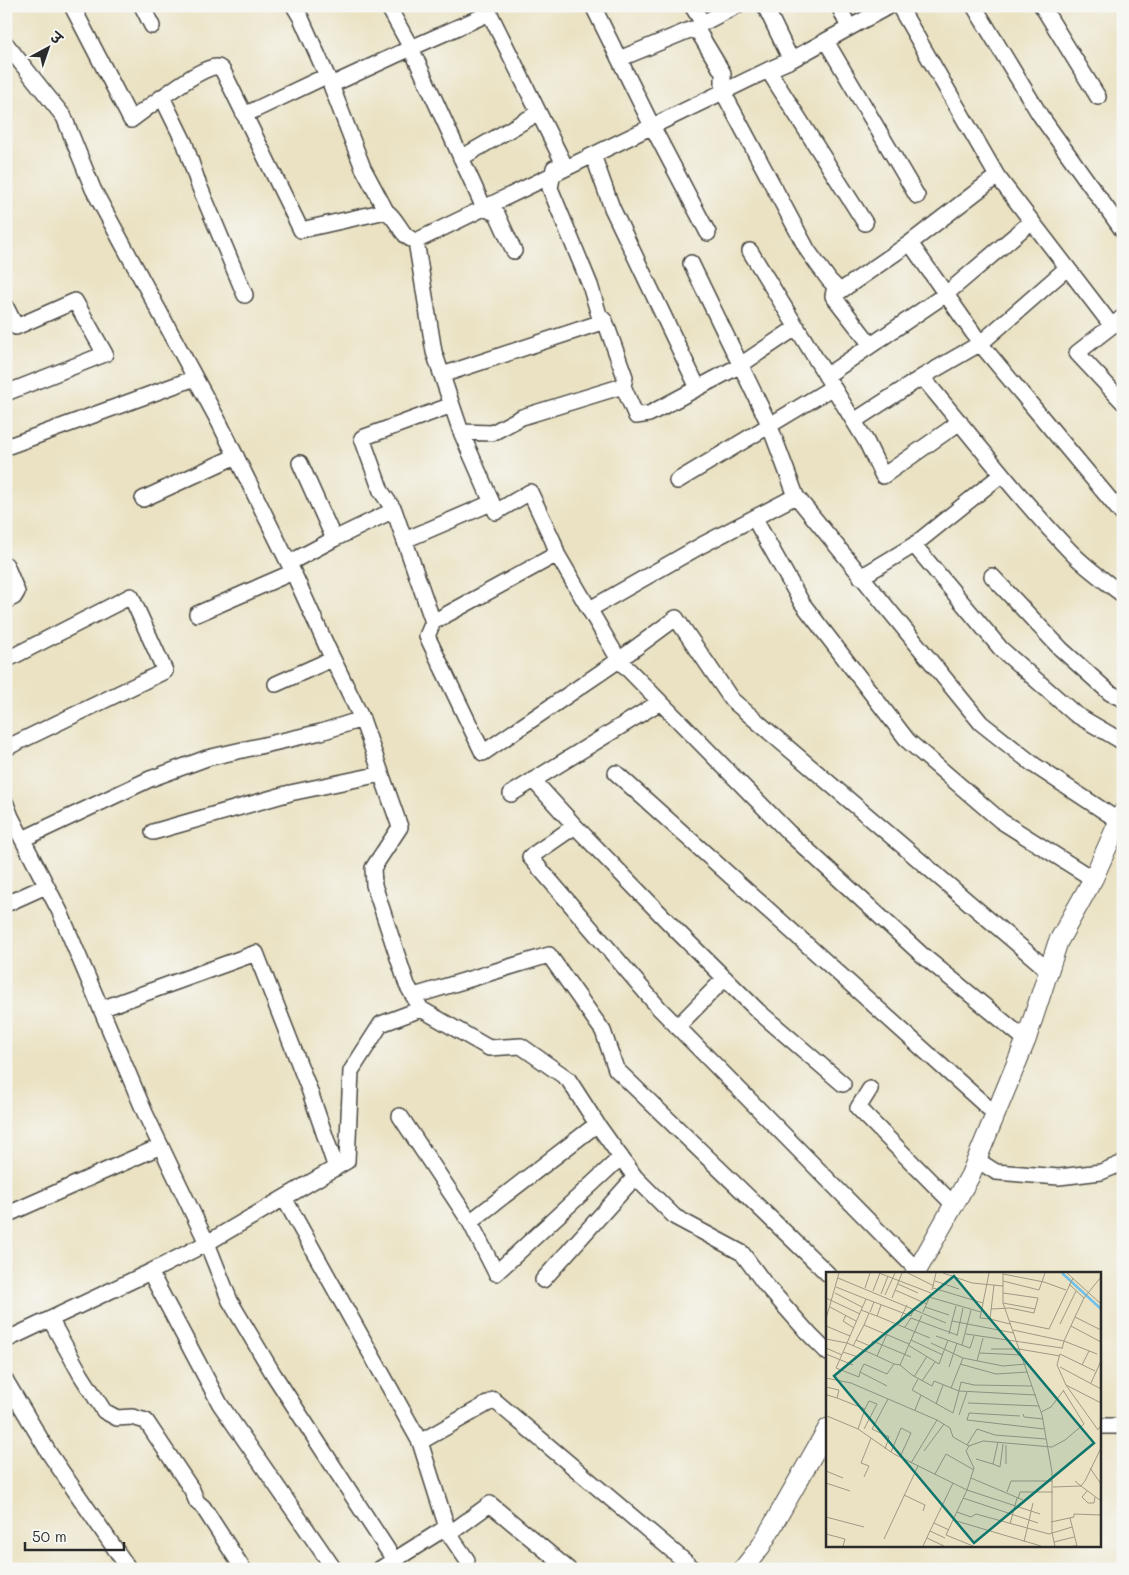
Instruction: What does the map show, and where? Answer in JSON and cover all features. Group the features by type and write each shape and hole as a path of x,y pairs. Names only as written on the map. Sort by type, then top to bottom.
{"street":[{"path":"72,6 131,120 199,72 215,67 219,68 223,71 301,230 386,211"},
{"path":"142,6 152,26"},
{"path":"294,6 329,82 363,168 386,211 395,217 402,231 410,240 416,241 558,170 791,60 889,6"},
{"path":"388,6 411,48 484,208 497,214 514,251"},
{"path":"692,6 703,23 736,6"},
{"path":"766,6 791,60"},
{"path":"838,6 849,28"},
{"path":"899,6 997,176 1067,268 1117,321 1076,354 1123,402"},
{"path":"974,6 1040,115 1123,231"},
{"path":"1042,6 1098,97"},
{"path":"596,7 652,126 708,233"},
{"path":"329,82 411,48 488,10 538,113 558,170 550,188 590,285 599,315 605,321 625,377 623,386 636,416 649,414 739,366 797,327"},
{"path":"619,59 692,29 699,33 723,73 723,92 808,250 835,286 833,296 871,345"},
{"path":"826,41 917,196"},
{"path":"6,44 64,117 93,189 236,456 362,719 400,827 373,868 374,885 407,985 417,1002 489,1048 521,1046 568,1079 635,1177 675,1217 742,1253 765,1284 809,1334 826,1350"},
{"path":"768,70 865,223"},
{"path":"244,115 324,77 329,82"},
{"path":"162,98 185,144 198,183 245,295"},
{"path":"461,158 538,113"},
{"path":"592,155 612,208 698,388"},
{"path":"833,296 910,243 997,176"},
{"path":"677,481 769,424 830,381 871,345 946,294 1032,221"},
{"path":"416,241 434,352 461,432 496,512 530,492 553,541 557,554 618,660 789,833 921,954 1026,1040"},
{"path":"910,243 981,343 1123,515"},
{"path":"750,251 854,421 883,476 960,422"},
{"path":"575,826 530,857 659,1008 916,1272 977,1160 1026,1040 1058,942 1093,880 1121,816 1034,765 980,723 796,496 769,424 739,366 691,263"},
{"path":"854,421 922,377 981,343 1067,268"},
{"path":"6,307 11,330 75,301 105,354 6,393"},
{"path":"442,375 605,321"},
{"path":"922,377 1001,475 1071,553 1123,595"},
{"path":"6,447 195,378"},
{"path":"461,432 492,433 522,418 623,386"},
{"path":"433,622 394,510 382,491 362,438 452,405"},
{"path":"143,499 236,456"},
{"path":"300,463 334,539"},
{"path":"861,576 914,545 1001,475"},
{"path":"590,609 702,545 796,496"},
{"path":"405,540 492,503"},
{"path":"197,614 291,568 334,539 394,510"},
{"path":"754,518 802,603 908,741 1001,821 1093,880"},
{"path":"914,545 1001,649 1075,714 1123,742"},
{"path":"557,554 433,622 427,636 484,753 676,618 732,700 1049,971"},
{"path":"6,566 18,592 14,597 6,601"},
{"path":"992,576 1061,649 1110,694 1123,699"},
{"path":"6,660 131,596 165,671 6,748"},
{"path":"276,684 332,659"},
{"path":"511,794 660,702"},
{"path":"23,840 150,778 206,758 321,732 362,719"},
{"path":"616,773 995,1114"},
{"path":"153,832 290,793 381,774"},
{"path":"533,780 678,932 758,1011 843,1084"},
{"path":"6,804 60,912 100,1010 207,1243 234,1310 397,1564"},
{"path":"6,904 46,886"},
{"path":"100,1010 256,953 309,1089 336,1168"},
{"path":"6,1340 207,1243 347,1161 351,1071 380,1024 417,1002 549,955 603,1030 616,1069 826,1272"},
{"path":"677,1026 725,978"},
{"path":"870,1089 858,1108 954,1205"},
{"path":"400,1116 470,1222 496,1273 621,1157"},
{"path":"470,1222 597,1124"},
{"path":"6,1215 161,1146"},
{"path":"977,1160 996,1172 1059,1177 1101,1172 1123,1163"},
{"path":"543,1280 635,1177"},
{"path":"284,1198 420,1442 448,1531 467,1560"},
{"path":"150,1272 220,1404 334,1569"},
{"path":"50,1319 81,1375 104,1411 117,1418 132,1417 146,1420 192,1490 197,1502 203,1508 243,1569"},
{"path":"6,1381 48,1453 129,1569"},
{"path":"420,1442 494,1400 694,1569"},
{"path":"1102,1426 1123,1426"},
{"path":"742,1569 761,1546 826,1432"},
{"path":"380,1569 397,1564 490,1504 568,1569"}]}
